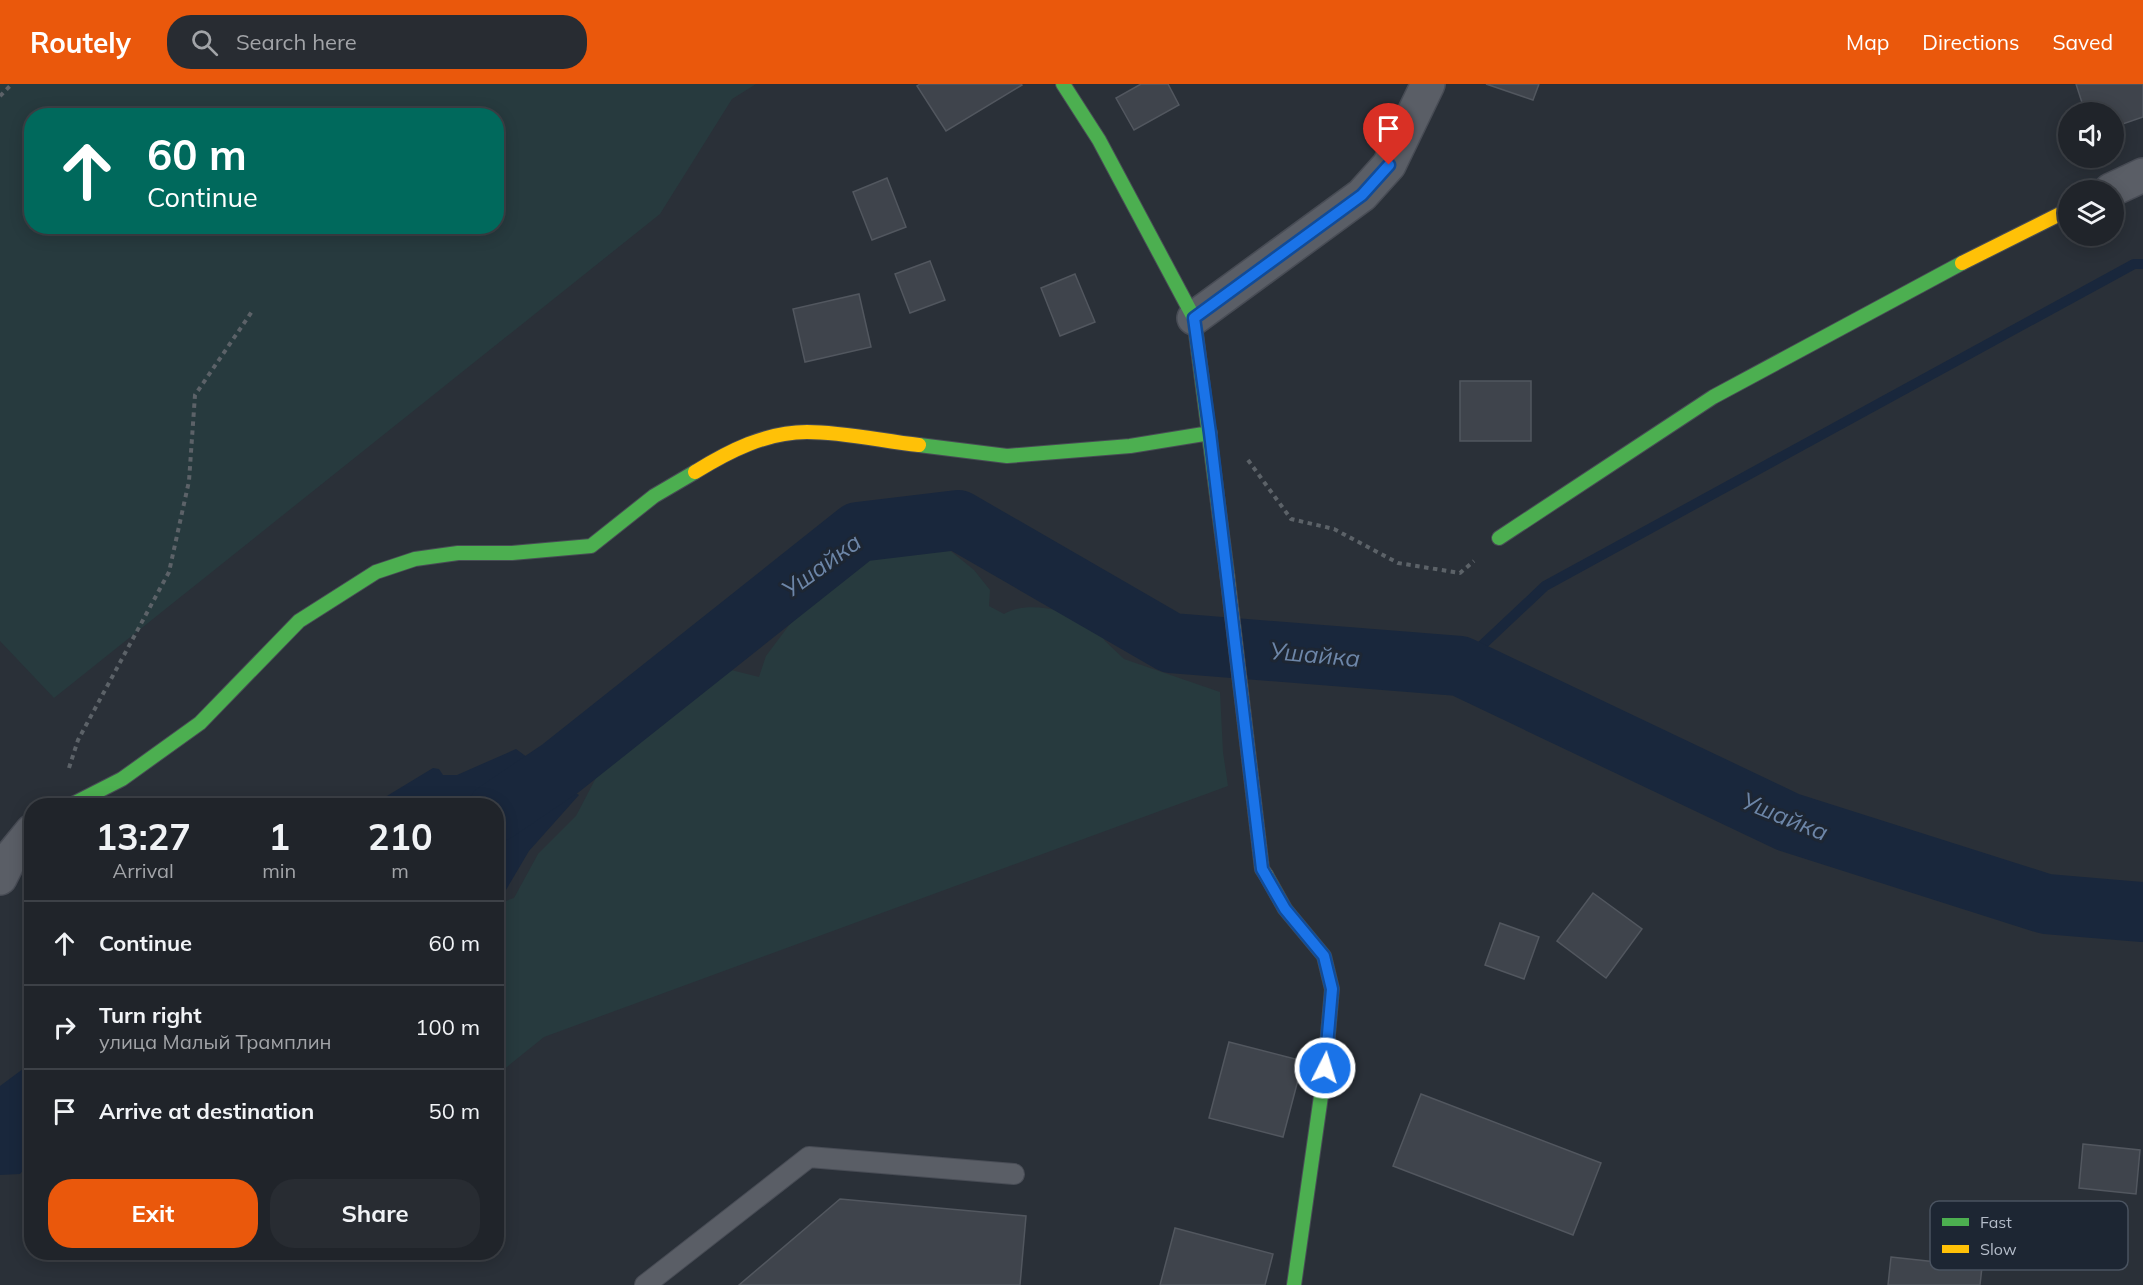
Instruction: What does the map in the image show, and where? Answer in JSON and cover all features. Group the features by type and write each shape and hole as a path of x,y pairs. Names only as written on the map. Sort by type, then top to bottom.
{"street":[{"path":"1063,84 1099,140 1194,318 1262,869 1285,909 1324,956 1332,989 1325,1068 1293,1285"},
{"path":"1194,318 1362,195 1389,165 1428,84"},
{"path":"2124,184 2143,175"},
{"path":"1499,538 1713,397 1985,250 2058,215"},
{"path":"85,798 122,779 200,723 299,621 376,572 415,559 458,553 512,554 591,546 654,496 729,451 765,438 807,432 1007,456 1130,446 1210,433"},
{"path":"0,878 10,858 24,841"}],"lane":[{"path":"645,1285 809,1157 1014,1174"}],"path":[{"path":"0,96 12,84"},
{"path":"67,773 78,740 169,572 189,481 195,395 253,310"},
{"path":"1210,433 1239,448 1291,519 1334,529 1398,563 1460,573 1499,538"}],"green space":[{"path":"0,84 756,84 732,99 660,214 54,698 0,641"},
{"path":"913,540 942,544 974,570 990,590 989,606 1004,614 1036,607 1048,608 1093,621 1105,641 1124,659 1220,692 1223,752 1228,786 544,1037 504,1069 504,902 514,898 538,854 576,816 610,751 707,682 731,670 759,677 766,656 790,624 868,551"}],"water":[{"path":"516,749 579,795 529,851 504,893 504,798 384,798 433,768 439,769 443,775 457,775"},
{"path":"24,1068 24,1169 20,1174 0,1175 0,1086"}],"building":[{"path":"920,84 1022,85 946,131 917,86"},
{"path":"1141,84 1168,84 1179,105 1134,130 1116,98"},
{"path":"1486,84 1539,84 1533,100"},
{"path":"2076,84 2143,84 2143,117 2124,124 2124,102 2082,102"},
{"path":"887,178 906,227 872,240 853,192"},
{"path":"930,261 945,300 910,313 895,274"},
{"path":"1075,274 1095,322 1060,336 1041,288"},
{"path":"859,294 871,347 805,362 793,309"},
{"path":"1460,381 1531,381 1531,441 1460,441"},
{"path":"1593,893 1642,929 1606,978 1557,941"},
{"path":"1500,923 1539,937 1524,979 1485,965"},
{"path":"1229,1042 1303,1061 1283,1137 1209,1118"},
{"path":"1421,1094 1601,1163 1573,1235 1393,1166"},
{"path":"2083,1144 2140,1150 2136,1194 2079,1188"},
{"path":"840,1199 1026,1216 1020,1285 739,1285"},
{"path":"1175,1228 1273,1254 1265,1285 1160,1285"},
{"path":"1891,1257 1930,1261 1930,1270 1982,1270 1980,1285 1888,1285"}],"waterway":[{"path":"1460,666 1545,586 2134,264 2143,264"},
{"name":"Ушайка","path":"504,807 561,768 858,532 958,520 1171,643 1460,666 1788,822 2046,904 2143,912"}],"traffic: fast":[{"path":"1063,84 1099,140 1194,318 1227,573"},
{"path":"1499,538 1713,397 1962,263"},
{"path":"919,445 1007,456 1130,446 1210,433"},
{"path":"85,798 122,779 200,723 299,621 376,572 415,559 458,553 512,553 591,546 654,496 695,472"},
{"path":"1266,875 1285,909 1324,956 1332,989 1325,1068 1294,1285"}],"traffic: slow":[{"path":"1962,263 2058,215"},
{"path":"695,472 748,444 792,433 835,433 919,445"},
{"path":"1227,573 1262,869 1266,875"}],"route":[{"path":"1325,1068 1332,989 1328,967 1324,956 1285,909 1262,869 1194,318 1362,195 1389,165"}]}
